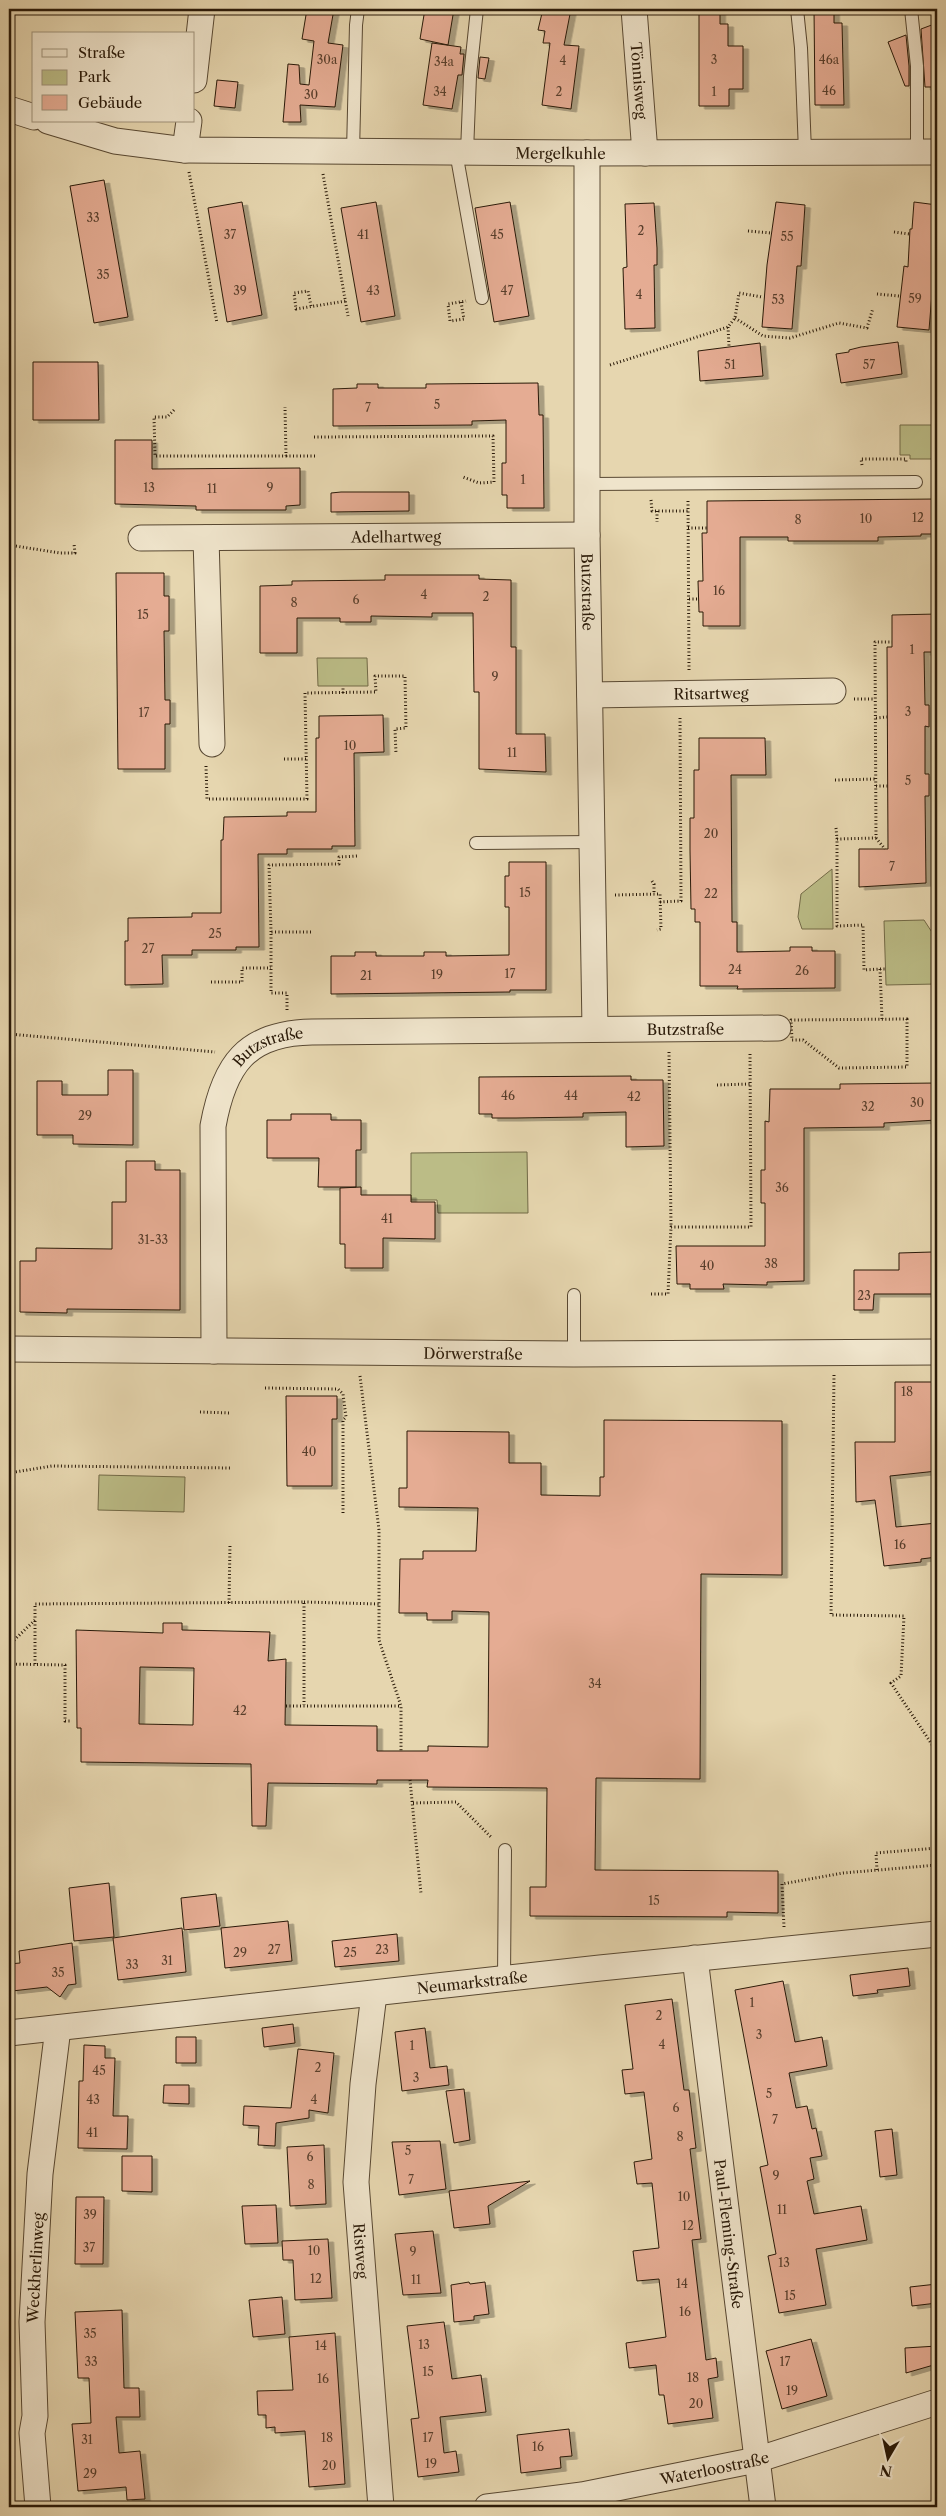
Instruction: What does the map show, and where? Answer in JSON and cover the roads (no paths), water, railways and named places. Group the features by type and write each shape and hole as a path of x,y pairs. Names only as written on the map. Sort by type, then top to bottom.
{"street":[{"path":"195,71 202,9"},
{"name":"Tönnisweg","path":"634,9 645,153"},
{"path":"9,109 32,116"},
{"name":"Mergelkuhle","path":"51,122 115,141 185,150 587,153 927,152"},
{"path":"185,150 189,122"},
{"name":"Butzstraße","path":"587,153 587,535 595,1029"},
{"name":"Adelhartweg","path":"141,538 587,535"},
{"path":"206,538 212,744"},
{"name":"Ritsartweg","path":"590,694 833,691"},
{"name":"Butzstraße","path":"214,1351 213,1126 218,1101 226,1077 242,1054 270,1038 306,1032 778,1028"},
{"name":"Dörwerstraße","path":"9,1349 574,1354 937,1352"},
{"name":"Neumarkstraße","path":"9,2033 784,1948 937,1934"},
{"name":"Paul-Fleming-Straße","path":"695,1958 763,2507"},
{"name":"Ristweg","path":"374,1994 363,2084 356,2182 381,2507"},
{"name":"Weckherlinweg","path":"38,2507 32,2433 35,2416 33,2305 40,2174 58,2028"},
{"name":"Waterloostraße","path":"486,2507 582,2495 756,2460 937,2402"}],"lane":[{"path":"353,152 358,9"},
{"path":"477,9 461,152 482,298"},
{"path":"797,9 802,48 805,152"},
{"path":"911,9 927,152"},
{"path":"587,484 916,482"},
{"path":"476,842 593,842"},
{"path":"574,1295 574,1354"},
{"path":"504,1979 505,1850"}]}
